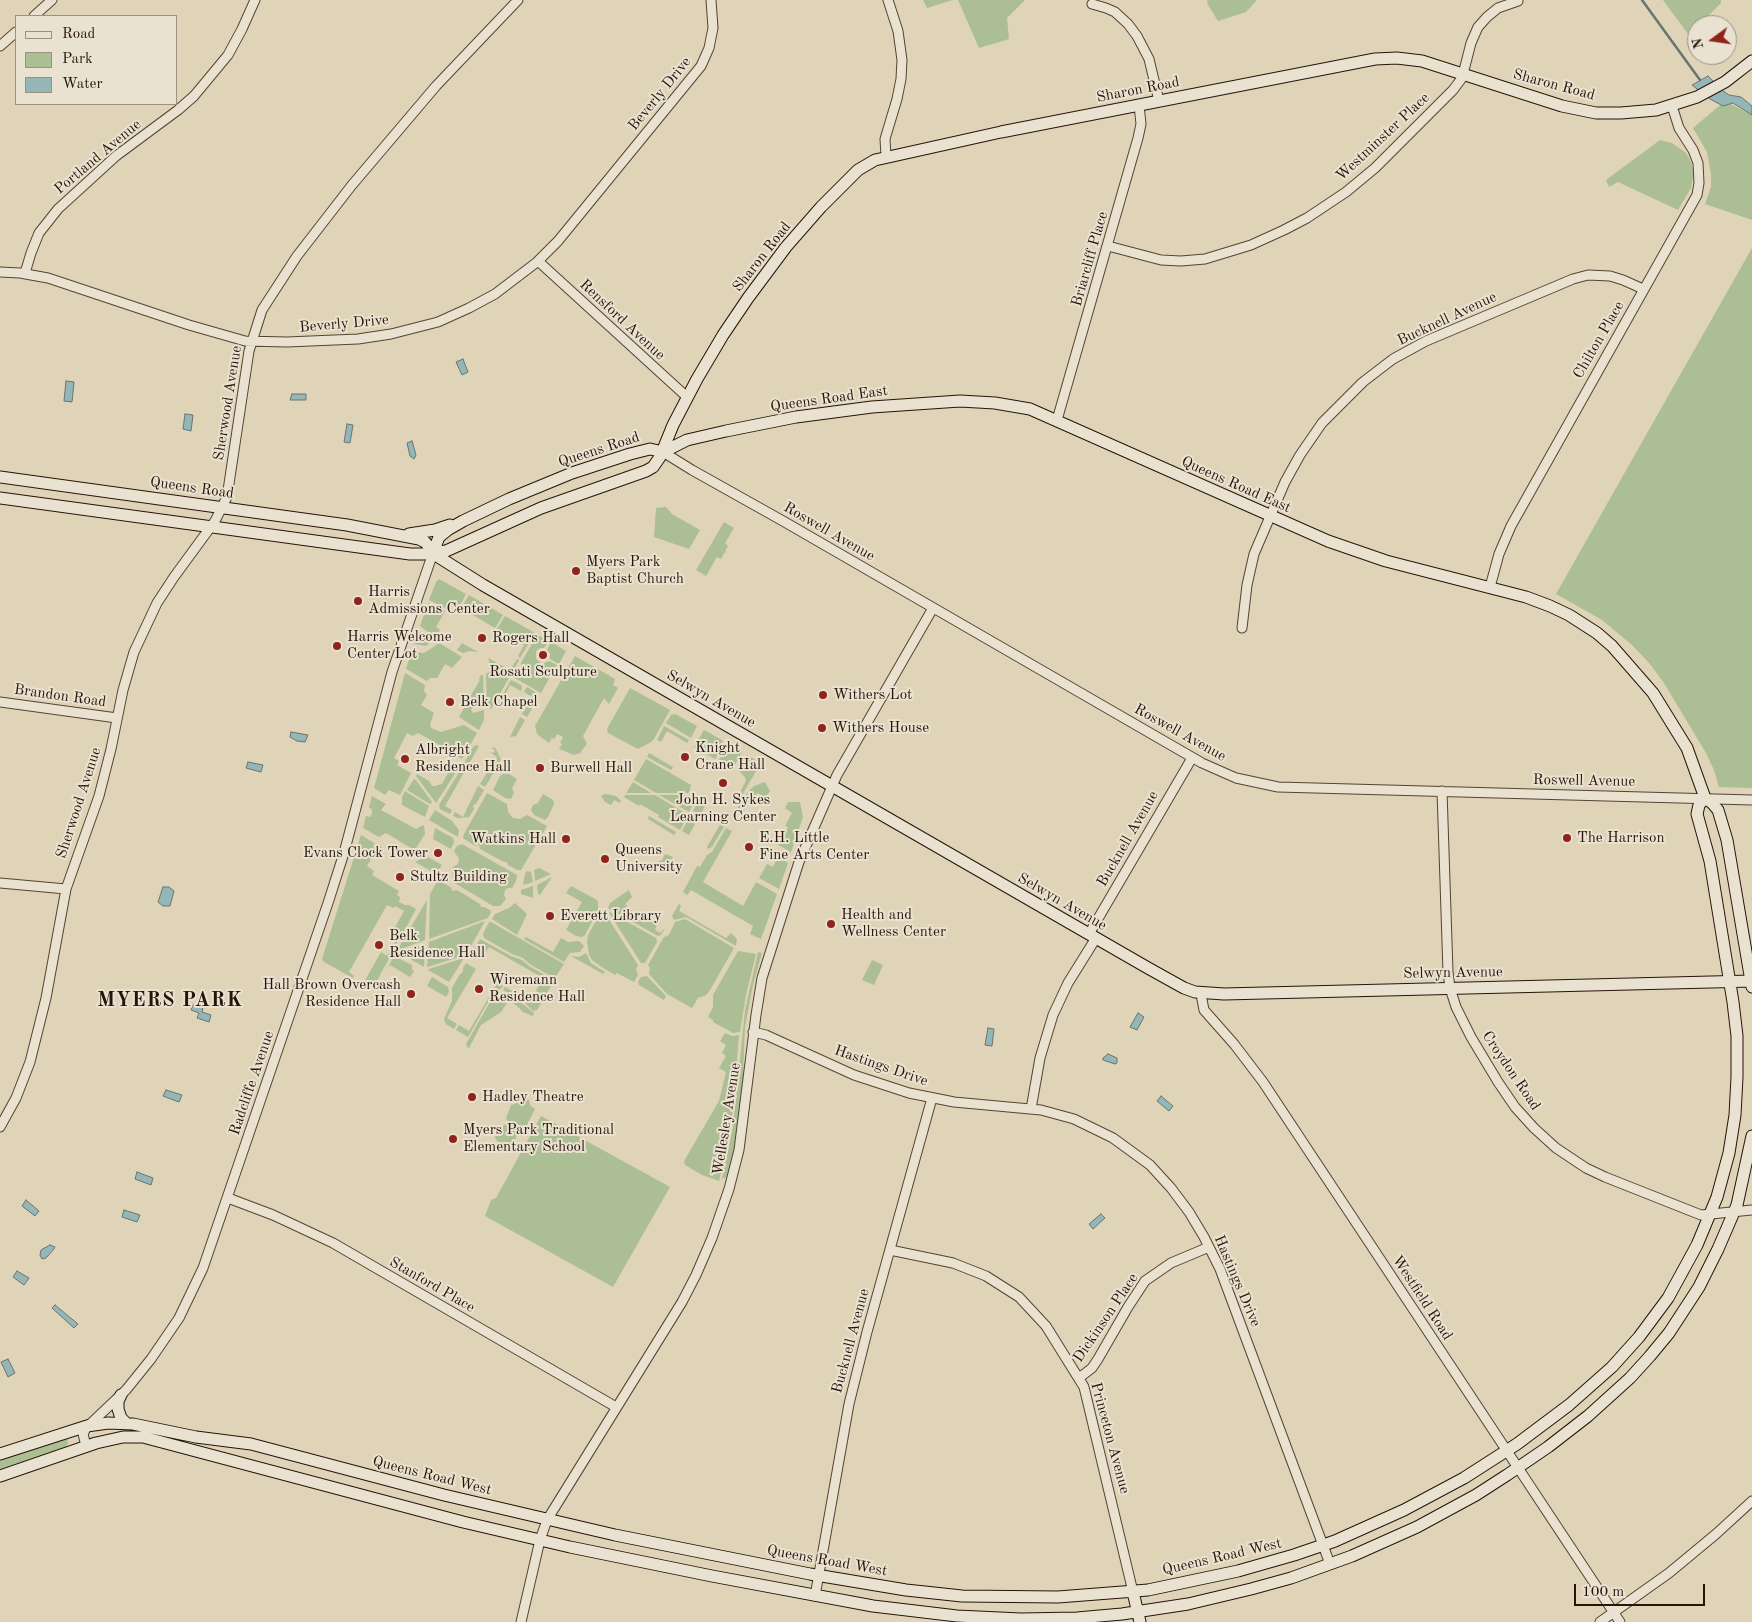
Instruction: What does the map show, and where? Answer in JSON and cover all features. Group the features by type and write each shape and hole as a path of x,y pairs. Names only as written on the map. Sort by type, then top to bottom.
{"street":[{"path":"35,15 52,0"},
{"name":"Portland Avenue","path":"25,273 39,234 48,220 71,195 116,156 178,110 200,89 228,55 242,30 255,0"},
{"name":"Sherwood Avenue","path":"0,1127 16,1098 32,1056 45,1001 66,888 99,796 130,665 144,628 168,584 211,527 222,507 230,482 251,342 262,310 272,292 327,217 436,86 518,0"},
{"name":"Beverly Drive","path":"0,272 25,273 48,278 234,339 251,342 344,340 380,336 413,330 447,318 484,301 509,284 538,261 558,241 701,66 709,48 713,28 711,0"},
{"path":"886,156 884,139 898,94 902,60 898,31 888,0"},
{"name":"Westminster Place","path":"1108,246 1154,258 1189,260 1206,258 1235,250 1284,230 1326,206 1370,173 1457,86 1478,27 1498,8 1518,1"},
{"path":"1092,4 1115,12 1129,25 1137,36 1151,66 1159,101"},
{"path":"0,46 15,33"},
{"name":"Sharon Road","path":"663,452 687,397 723,335 748,298 786,247 852,176 869,162 886,156 1379,58 1415,59 1551,103 1584,111 1602,113 1633,113 1672,106 1715,88 1752,61"},
{"name":"Briarcliff Place","path":"1057,420 1140,130 1139,105"},
{"name":"Chilton Place","path":"1490,587 1498,554 1511,526 1643,289 1694,202 1699,183 1696,156 1679,128 1672,106"},
{"name":"Rensford Avenue","path":"538,261 687,397"},
{"name":"Bucknell Avenue","path":"1242,628 1249,574 1256,549 1294,465 1322,423 1357,387 1401,354 1434,337 1576,278 1594,275 1610,276 1643,289"},
{"name":"Queens Road East","path":"663,452 688,440 820,413 946,401 984,402 1030,409 1317,536 1370,556 1490,587 1535,600 1560,610 1597,633 1618,651 1653,693 1683,739 1705,798"},
{"name":"Queens Road","path":"0,498 410,554 433,553 450,550 562,500 646,471 655,465 663,452 654,449 646,450 608,461 509,499 463,520 440,536 433,553"},
{"name":"Roswell Avenue","path":"663,452 1192,758 1226,775 1270,786 1752,800"},
{"name":"Queens Road","path":"0,477 222,507 398,534 424,541 433,553"},
{"path":"12,500 15,479"},
{"path":"398,534 435,530 463,520"},
{"name":"Selwyn Avenue","path":"433,553 483,585 1092,936 1184,988 1201,994 1752,983"},
{"name":"Radcliffe Avenue","path":"87,1426 121,1395 141,1373 169,1335 182,1314 203,1268 331,894 392,672 433,553"},
{"name":"Wellesley Avenue","path":"521,1622 540,1540 547,1520 689,1290 720,1218 734,1174 739,1150 758,997 768,954 799,862 831,786 933,608"},
{"name":"Brandon Road","path":"0,702 117,718"},
{"name":"Bucknell Avenue","path":"1032,1109 1040,1058 1053,1015 1092,936 1192,758"},
{"name":"Croydon Road","path":"1442,791 1450,988 1456,1007 1471,1037 1498,1082 1522,1115 1546,1139 1569,1157 1595,1173 1697,1214 1710,1215 1752,1210"},
{"path":"1705,798 1718,810 1727,840 1752,983"},
{"name":"Queens Road West","path":"0,1454 87,1426 126,1423 201,1438 251,1444 547,1520 694,1552 912,1591 971,1596 1058,1597 1133,1592 1238,1571 1323,1545 1404,1510 1470,1474 1541,1427 1612,1367 1639,1337 1668,1298 1683,1273 1710,1215 1725,1166 1735,1115 1737,1051 1730,982 1710,861 1698,814 1699,805 1705,798"},
{"path":"0,882 66,888"},
{"name":"Westfield Road","path":"1201,994 1204,1010 1234,1044 1263,1082 1620,1622"},
{"name":"Hastings Drive","path":"753,1032 766,1035 854,1075 898,1089 932,1098 1055,1113 1087,1124 1106,1133 1136,1154 1157,1172 1194,1220 1225,1282 1330,1564"},
{"name":"Bucknell Avenue","path":"815,1596 849,1404 932,1098"},
{"path":"0,1476 86,1446 123,1437 138,1436 153,1438 363,1496 540,1540 815,1596 917,1612 978,1618 1139,1617 1291,1578 1376,1546 1430,1521 1476,1495 1559,1439 1636,1372 1669,1333 1699,1288 1734,1212 1742,1185 1752,1136"},
{"name":"Stanford Place","path":"228,1198 273,1215 332,1243 616,1407"},
{"name":"Dickinson Place","path":"1079,1378 1092,1368 1128,1306 1145,1281 1171,1263 1209,1247"},
{"name":"Princeton Avenue","path":"890,1250 958,1265 986,1276 1007,1288 1026,1304 1044,1324 1086,1392 1139,1617"},
{"path":"121,1395 118,1401 118,1409 121,1418 126,1423"},
{"path":"86,1446 83,1434 87,1426"},
{"path":"1600,1622 1667,1575 1752,1501"}],"green space":[{"path":"923,0 953,0 927,8"},
{"path":"958,0 1025,0 1007,18 1009,39 979,48"},
{"path":"1207,0 1257,0 1246,12 1218,21"},
{"path":"1663,0 1721,0 1721,3 1709,15 1687,15 1687,32"},
{"path":"1725,101 1752,115 1752,220 1705,204 1711,187 1711,174 1707,152 1693,128"},
{"path":"1660,140 1672,143 1686,153 1694,173 1691,188 1678,210 1618,182 1609,187 1606,180"},
{"path":"1752,248 1752,788 1719,787 1706,753 1664,683 1650,664 1632,645 1602,620 1556,594"},
{"path":"666,507 672,514 700,530 689,549 654,537 656,508"},
{"path":"724,522 734,528 725,543 728,546 721,559 717,557 706,576 696,570"},
{"path":"439,579 466,594 459,607 451,605 447,609 429,600"},
{"path":"469,595 503,615 495,628 461,608"},
{"path":"428,603 445,611 436,627 440,630 435,637 420,626"},
{"path":"505,616 535,633 520,658 518,656 524,645 497,629"},
{"path":"418,631 434,640 426,646 414,644"},
{"path":"537,635 549,641 544,648 536,651 536,659 542,664 549,661 557,665 541,693 513,677 516,671 521,669 521,663"},
{"path":"551,642 566,651 559,664 550,659 550,653 547,650"},
{"path":"462,643 478,652 470,651 463,653 457,650"},
{"path":"438,644 462,657 452,668 445,664 437,678 430,678 427,681 406,669 411,652 424,653"},
{"path":"575,656 615,679 613,685 618,688 609,704 604,698 583,736 587,744 580,753 574,755 559,749 563,737 557,734 549,743 537,734 535,726"},
{"path":"488,658 510,670 517,659 519,660 511,675 509,675 490,664"},
{"path":"491,668 509,678 491,709 487,706 486,674"},
{"path":"405,673 425,685 424,691 427,695 421,705 434,713 430,724 431,728 441,732 464,725 477,733 462,759 457,756 459,752 449,746 447,749 418,733 413,736 407,733 394,758 399,761 397,765 411,773 400,795 389,790 385,795 374,788"},
{"path":"481,675 483,675 484,705 470,697"},
{"path":"511,680 521,685 521,691 510,685 501,703 499,701"},
{"path":"527,687 535,692 538,698 527,717 522,714 533,697 524,692"},
{"path":"630,688 670,710 654,739 638,749 608,733 607,729"},
{"path":"469,699 484,708 472,708 471,710 473,713 484,710 484,720 479,730 459,717"},
{"path":"675,714 697,726 691,738 666,723 671,715"},
{"path":"520,717 525,720 516,736 510,737"},
{"path":"664,726 689,740 687,743 667,731 661,742 657,740"},
{"path":"704,730 722,740 723,745 715,759 694,747"},
{"path":"479,746 445,806 452,810 450,814 440,809 439,805 473,747"},
{"path":"731,746 742,752 733,768 719,760 726,747"},
{"path":"494,747 501,760 485,787 480,784 497,757 490,752 494,753 495,750 492,749"},
{"path":"649,753 673,767 671,770 647,757"},
{"path":"747,755 756,760 759,766 738,802 736,800 746,781 745,777 738,770"},
{"path":"646,759 691,785 689,793 656,793 634,780"},
{"path":"452,766 458,769 436,803 416,776 417,774 429,781 432,786 435,786 442,784"},
{"path":"503,774 509,774 517,779 512,788 514,793 511,799 505,798 493,790"},
{"path":"414,779 432,802 430,804 407,790"},
{"path":"633,782 651,793 626,793"},
{"path":"765,782 770,791 766,797 757,793 742,814 736,810 746,794 754,786"},
{"path":"478,786 484,790 476,804 473,805 474,809 469,817 458,818 453,816 455,812 463,817"},
{"path":"405,791 429,806 425,817 402,805 402,797"},
{"path":"487,793 507,804 508,812 513,818 520,819 527,815 547,826 521,870 517,870 508,865 507,862 480,849 479,845 475,846 463,838"},
{"path":"543,794 553,800 554,804 545,820 534,815 531,810"},
{"path":"605,794 616,796 621,801 620,803 614,800 611,805 605,802 601,796"},
{"path":"625,795 655,795 688,815 680,830 658,817 659,815 624,797"},
{"path":"659,795 690,795 695,801 689,812"},
{"path":"372,796 386,804 381,810 416,829 424,826 425,834 414,851 405,852 411,848 386,833 379,837 363,828 366,816 370,817 372,814 372,810 369,807"},
{"path":"698,802 707,802 700,815 693,811"},
{"path":"788,802 800,802 803,817 791,852 778,845 788,827 785,826 792,813 785,808"},
{"path":"435,810 452,821 459,830 458,837 429,820"},
{"path":"728,811 731,815 712,847 707,849 707,847"},
{"path":"649,816 676,832 674,835 648,819"},
{"path":"688,820 695,824 689,835 682,831"},
{"path":"435,828 453,838 454,842 451,849 433,839"},
{"path":"726,828 732,831 703,882 743,906 756,882 777,894 761,939 750,934 753,926 691,890 687,895 683,892 697,866 700,867 707,855 712,852"},
{"path":"361,835 384,849 377,848 367,866 374,871 372,875 399,891 397,895 400,897 399,902 416,909 402,935 399,936 399,940 392,948 395,942 389,938 404,911 395,906 393,908 387,905 349,972 354,976 353,978 324,962 322,959"},
{"path":"462,844 517,875 512,888 505,890 504,895 506,899 500,906 493,906 453,882 452,868 458,864 459,859 454,851 457,846"},
{"path":"665,854 673,857 666,868 658,862 662,860"},
{"path":"424,855 442,865 439,870 433,872 415,862"},
{"path":"778,857 788,863 779,889 759,878 767,864 773,867"},
{"path":"539,868 551,874 535,881 534,870"},
{"path":"527,871 531,872 533,882 523,885 525,874"},
{"path":"552,877 540,895 538,894 537,885"},
{"path":"438,880 452,888 453,891 457,890 480,904 481,907 490,910 488,918 429,939 430,894"},
{"path":"533,886 533,898 521,894 521,890"},
{"path":"571,886 597,900 598,903 598,910 585,935 582,937 566,930 582,902 566,893"},
{"path":"629,890 632,897 625,904 644,923 649,918 657,923 655,930 660,933 665,928 661,935 658,936 608,908 610,903"},
{"path":"427,900 425,940 399,950 399,947"},
{"path":"515,903 527,914 517,935 492,919 495,914"},
{"path":"679,904 681,906 679,911 726,938 731,933 737,939 736,946 686,917 674,920 672,916"},
{"path":"608,911 656,938 657,942 645,963 641,963"},
{"path":"601,912 604,912 638,965 636,969 638,975 634,982 617,973 615,975 600,966 589,955 588,935"},
{"path":"685,919 734,948 710,990 706,995 698,998 692,1008 667,994 649,974 650,968 648,965 664,937 669,935 675,922"},
{"path":"485,921 466,955 427,967 429,942"},
{"path":"489,922 564,964 556,976 549,975 523,958 484,938 483,934"},
{"path":"526,937 553,952 561,938 568,942 579,941 584,946 580,952 570,953 564,962 524,939"},
{"path":"480,939 522,960 552,979 553,982 547,993 543,994 536,991 543,978 489,947 481,959 472,953"},
{"path":"425,944 424,967 400,953 401,952"},
{"path":"390,951 391,955 374,986 369,987 363,984 381,952 387,956"},
{"path":"738,951 756,954 746,995 740,1032 733,1033 713,1022 708,1017 713,1007 713,995"},
{"path":"758,952 762,953 753,985 745,1027 742,1102 735,1147 729,1176 722,1179 733,1127 745,1010"},
{"path":"586,953 591,963 605,972 603,974 571,956 579,957"},
{"path":"394,956 412,965 414,971 410,977 390,965 386,971"},
{"path":"464,958 449,982 428,970 429,969"},
{"path":"872,960 883,965 874,985 862,980"},
{"path":"466,963 476,969 447,1018 457,1024 454,1029 446,1024 444,1019 452,1001 452,988 463,972"},
{"path":"647,976 666,996 664,1000 639,985 638,982 641,977"},
{"path":"432,977 448,987 449,992 446,997 427,986"},
{"path":"498,982 503,986 488,1002 468,1037 456,1030 459,1025 469,1031"},
{"path":"505,987 530,1001 535,992 542,996 543,1000 537,1010 533,1011 523,1001 503,990"},
{"path":"502,992 523,1004 534,1013 533,1016 523,1012 509,1000 501,1012 481,1025 469,1048 467,1047 466,1044 490,1002"},
{"path":"725,1033 732,1036 739,1035 729,1139 719,1181 702,1175 685,1165 684,1161 719,1101 726,1072 719,1068 726,1056 722,1053 726,1045 720,1041"},
{"path":"529,1100 530,1105 535,1109 526,1127 517,1130 515,1144 502,1147 495,1138 497,1131 508,1122 506,1118 511,1105"},
{"path":"541,1116 670,1187 613,1287 485,1216 491,1200 496,1198"},
{"path":"67,1437 68,1443 66,1447 0,1472 0,1459"}],"water":[{"path":"1708,76 1723,91 1729,95 1741,97 1752,106 1752,115 1733,103 1723,106 1692,85"},
{"path":"463,359 468,372 462,375 456,362"},
{"path":"66,381 74,382 72,402 64,401"},
{"path":"292,394 306,394 306,400 290,400"},
{"path":"185,414 193,415 191,431 183,429"},
{"path":"347,424 353,425 350,443 344,442"},
{"path":"412,441 416,455 414,459 410,456 407,443"},
{"path":"291,732 308,735 305,742 297,741 290,737"},
{"path":"248,762 263,765 261,772 246,768"},
{"path":"163,887 169,887 174,891 170,906 163,906 158,902"},
{"path":"193,1005 203,1008 202,1012 211,1015 209,1022 197,1018 199,1013 191,1010"},
{"path":"1138,1013 1144,1017 1137,1030 1130,1027"},
{"path":"988,1028 994,1029 992,1046 985,1045"},
{"path":"1108,1054 1117,1058 1117,1063 1103,1060"},
{"path":"166,1090 182,1095 179,1102 163,1096"},
{"path":"1161,1096 1173,1106 1169,1111 1157,1101"},
{"path":"137,1172 153,1178 151,1185 135,1179"},
{"path":"26,1200 39,1211 35,1216 22,1206"},
{"path":"124,1210 140,1215 137,1222 122,1217"},
{"path":"1101,1214 1105,1218 1093,1229 1089,1224"},
{"path":"50,1245 55,1247 54,1249 46,1258 42,1259 40,1255 41,1250"},
{"path":"17,1271 29,1278 24,1285 13,1277"},
{"path":"55,1305 78,1324 74,1328 52,1308"},
{"path":"8,1359 15,1373 8,1377 1,1362"}],"waterway":[{"path":"1642,0 1700,80"}],"place":[{"name":"Myers Park Baptist Church","path":"576,571"},
{"name":"Harris Admissions Center","path":"358,601"},
{"name":"Rogers Hall","path":"482,638"},
{"name":"Harris Welcome Center Lot","path":"337,646"},
{"name":"Rosati Sculpture","path":"543,655"},
{"name":"Withers Lot","path":"823,695"},
{"name":"Belk Chapel","path":"450,702"},
{"name":"Withers House","path":"822,728"},
{"name":"Knight Crane Hall","path":"685,757"},
{"name":"Albright Residence Hall","path":"405,759"},
{"name":"Burwell Hall","path":"540,768"},
{"name":"John H. Sykes Learning Center","path":"723,783"},
{"name":"The Harrison","path":"1567,838"},
{"name":"Watkins Hall","path":"566,839"},
{"name":"E.H. Little Fine Arts Center","path":"749,847"},
{"name":"Evans Clock Tower","path":"438,853"},
{"name":"Queens University","path":"605,859"},
{"name":"Stultz Building","path":"400,877"},
{"name":"Everett Library","path":"550,916"},
{"name":"Health and Wellness Center","path":"831,924"},
{"name":"Belk Residence Hall","path":"379,945"},
{"name":"Wiremann Residence Hall","path":"479,989"},
{"name":"Hall Brown Overcash Residence Hall","path":"411,994"},
{"name":"Hadley Theatre","path":"472,1097"},
{"name":"Myers Park Traditional Elementary School","path":"453,1139"}],"district":[{"name":"MYERS PARK","path":"170,1001"}]}
